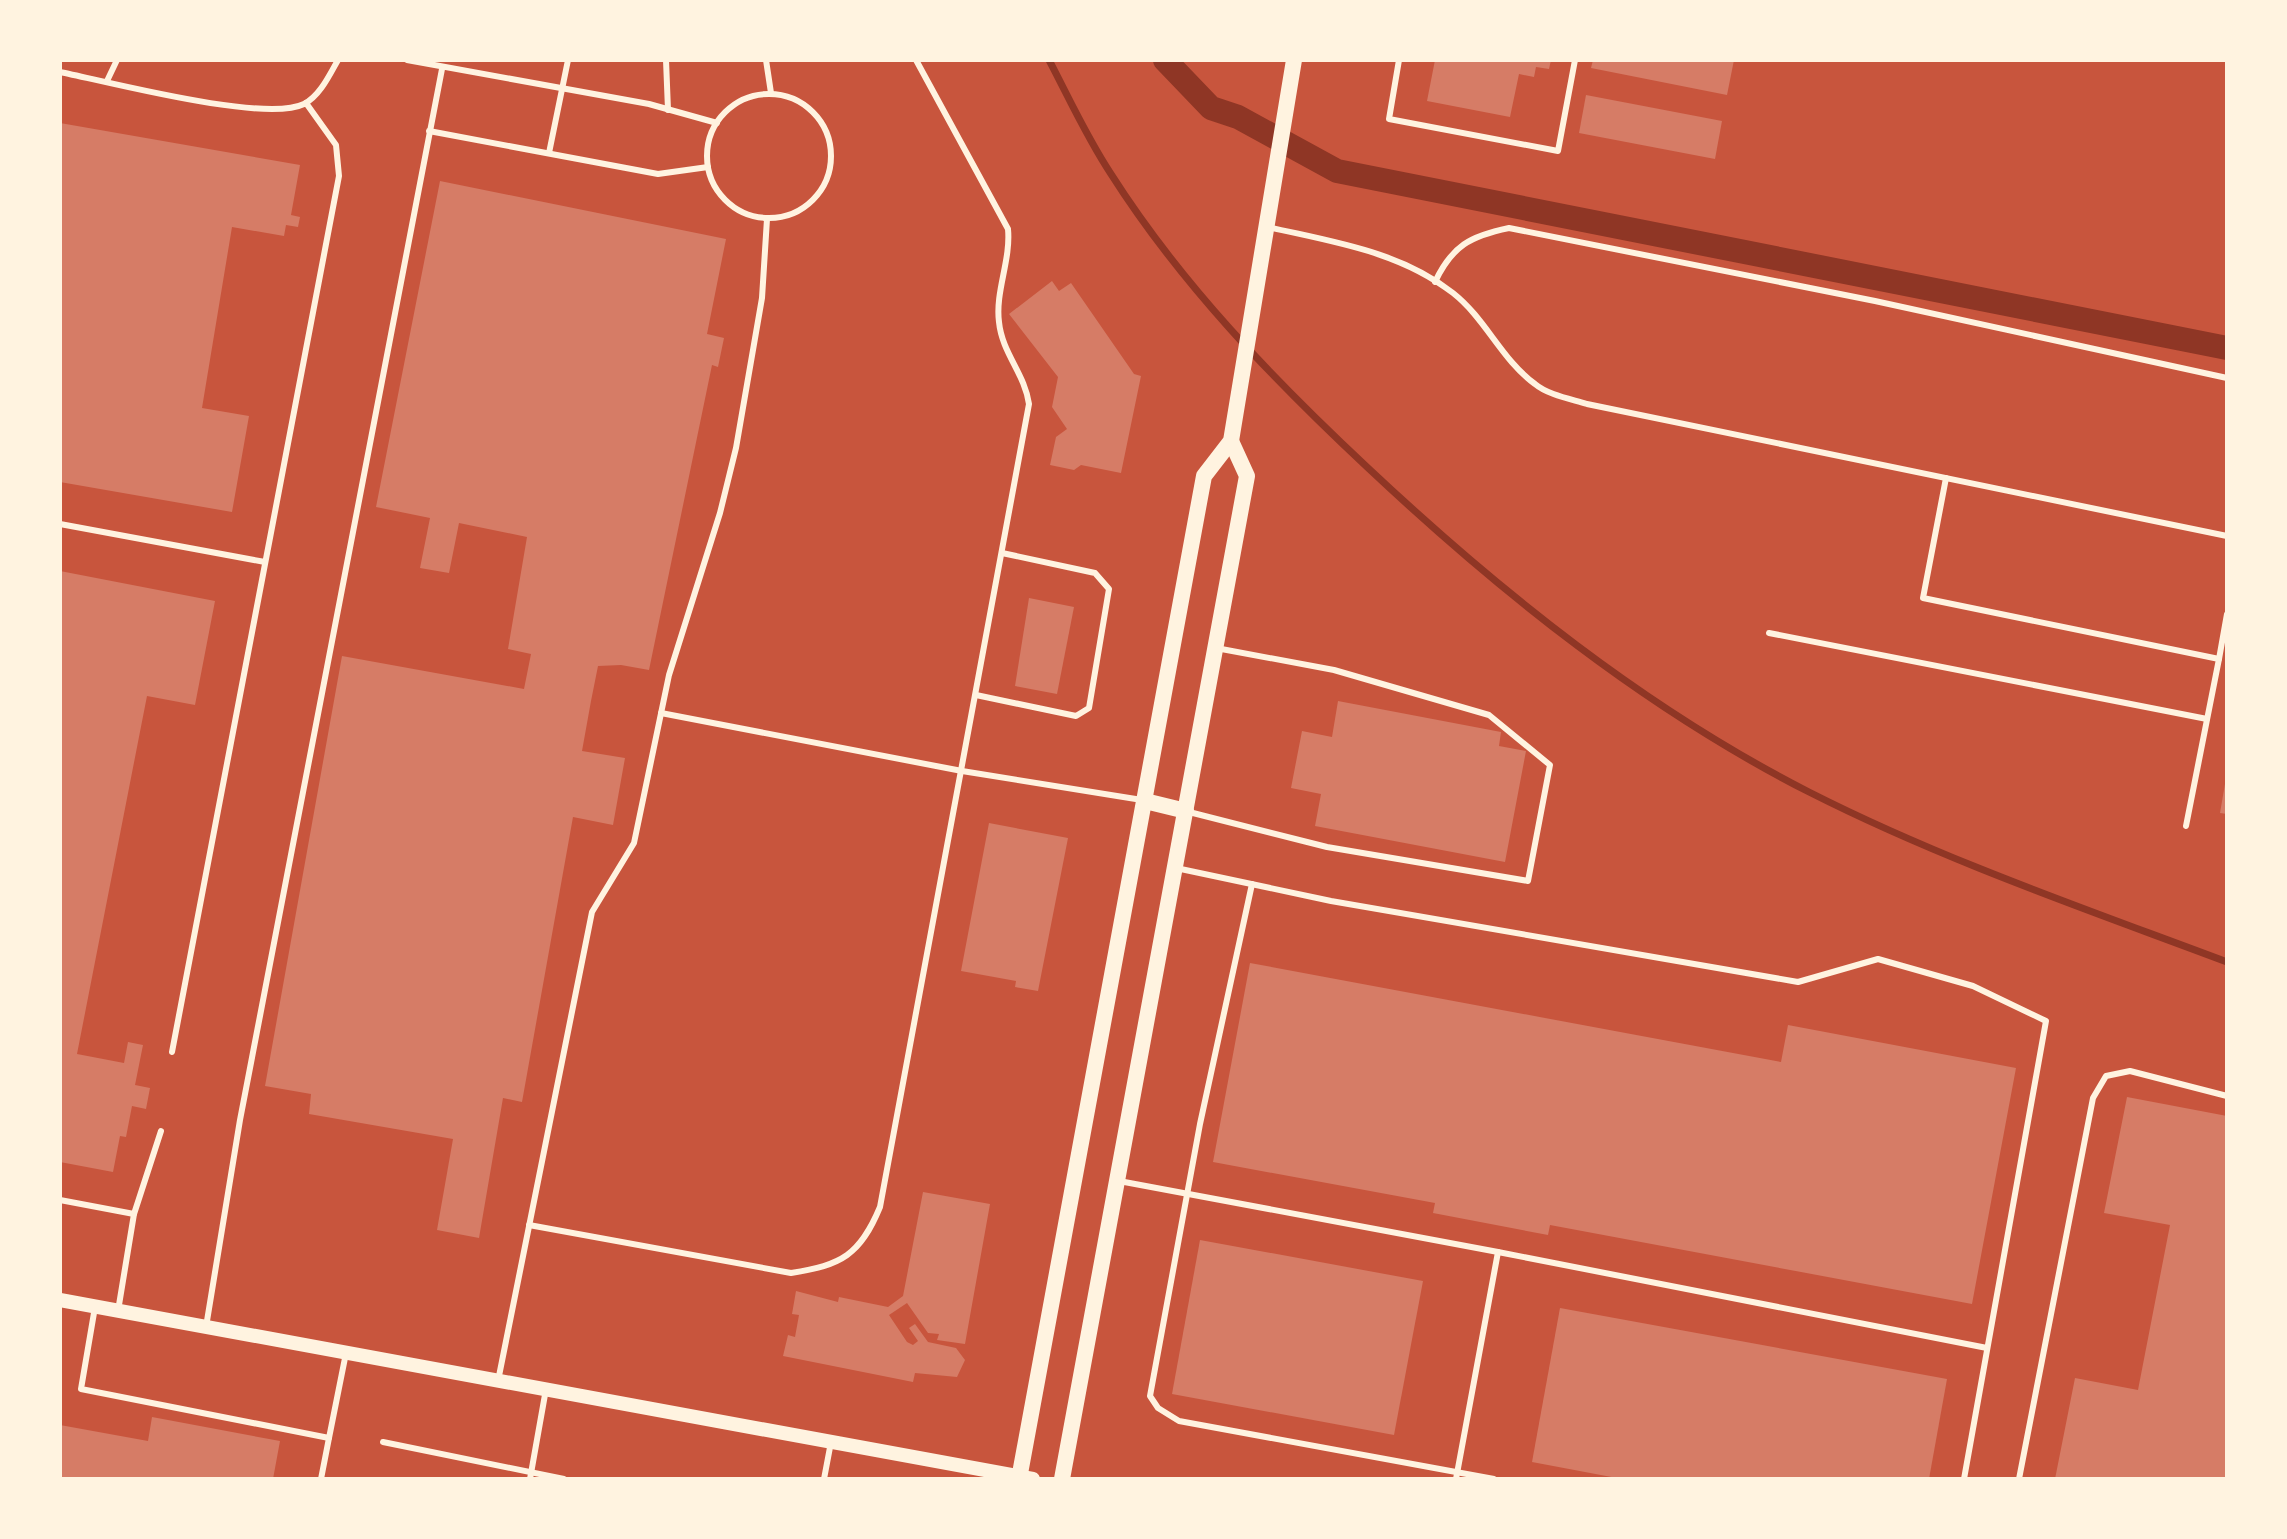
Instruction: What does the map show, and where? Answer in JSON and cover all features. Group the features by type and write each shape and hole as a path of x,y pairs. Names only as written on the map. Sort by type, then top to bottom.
{"main road":[{"path":"1024,1478 1204,476 1231,441 1294,60"},
{"path":"1062,1479 1247,476 1231,441"},
{"path":"1145,801 1186,811"}],"street":[{"path":"60,1300 1024,1478"}],"lane":[{"path":"107,81 117,60"},
{"path":"60,72 238,106 280,111 306,103 326,81 338,60"},
{"path":"407,60 668,110 717,123"},
{"path":"549,153 568,60"},
{"path":"666,60 668,110"},
{"path":"766,60 771,93"},
{"path":"529,1225 791,1273 820,1269 846,1257 868,1236 880,1207 1029,404 1026,385 1002,342 998,319 1010,247 1008,229 916,60"},
{"path":"1399,60 1389,119 1558,151 1575,60"},
{"path":"206,1327 240,1120 442,69"},
{"path":"771,93 795,99 815,113 828,134 832,158 827,182 812,202 792,215 767,219 743,213 723,199 710,178 706,154 717,123 726,110 747,97 771,93"},
{"path":"172,1052 339,176 336,145 306,103"},
{"path":"429,131 658,174 708,167"},
{"path":"498,1381 592,912 634,843 661,713 736,448 762,298 767,219"},
{"path":"1265,227 1361,248 1407,264 1481,319 1504,354 1537,386 1587,404 2227,536"},
{"path":"1435,282 1448,255 1483,234 1509,228 1875,301 2227,378"},
{"path":"1946,478 1923,598 2219,659"},
{"path":"60,524 265,562"},
{"path":"976,695 1076,716 1089,708 1109,589 1095,573 1002,553"},
{"path":"2186,826 2227,614"},
{"path":"1769,633 2207,719"},
{"path":"1186,811 1327,847 1528,881 1550,765 1489,715 1334,670 1215,648"},
{"path":"661,713 962,771 1145,801"},
{"path":"1175,867 1252,884 1798,982 1878,959 1973,986 2046,1021 1964,1479"},
{"path":"1252,884 1187,1195 1150,1396 1158,1408 1179,1421 1457,1476 1494,1479"},
{"path":"2019,1479 2093,1098 2106,1076 2130,1071 2227,1096"},
{"path":"118,1311 134,1214 161,1131"},
{"path":"1118,1181 1987,1348"},
{"path":"60,1200 134,1214"},
{"path":"1457,1476 1498,1252"},
{"path":"95,1307 81,1389 329,1438"},
{"path":"321,1479 346,1353"},
{"path":"531,1476 546,1389"},
{"path":"383,1442 531,1476 564,1479"},
{"path":"824,1479 831,1442"}],"building":[{"path":"1435,60 1551,60 1549,69 1536,67 1534,77 1519,74 1510,117 1427,101"},
{"path":"1593,60 1734,60 1727,95 1591,68"},
{"path":"1586,95 1722,121 1715,159 1579,133"},
{"path":"60,123 300,165 291,215 300,217 298,227 286,225 284,236 232,227 202,408 249,416 232,512 60,482"},
{"path":"440,181 726,239 707,334 724,338 718,367 712,365 649,670 621,665 598,666 591,701 582,751 625,758 613,825 573,817 522,1102 503,1098 479,1238 437,1230 453,1139 309,1114 311,1094 265,1086 342,656 524,689 531,654 508,649 527,537 459,523 449,573 420,568 430,518 376,507"},
{"path":"1052,281 1059,291 1071,283 1134,374 1141,376 1121,473 1081,465 1074,470 1050,465 1056,437 1067,429 1052,407 1058,377 1009,314"},
{"path":"60,571 215,601 195,705 147,696 77,1054 124,1063 128,1042 143,1045 135,1085 150,1088 146,1109 132,1106 126,1137 120,1136 113,1172 60,1162"},
{"path":"1029,598 1074,607 1057,694 1015,686"},
{"path":"1338,701 1501,732 1499,746 1526,751 1505,862 1315,826 1321,794 1291,788 1302,731 1332,737"},
{"path":"2227,785 2227,814 2220,813"},
{"path":"989,823 1068,838 1038,991 1015,987 1016,981 961,971"},
{"path":"1250,963 1781,1062 1788,1025 2016,1068 1972,1304 1550,1225 1548,1235 1433,1213 1435,1203 1213,1162"},
{"path":"2127,1097 2227,1116 2227,1479 2055,1479 2075,1378 2138,1390 2170,1225 2104,1213"},
{"path":"923,1192 990,1204 965,1344 937,1340 939,1334 928,1333 907,1303 889,1315 907,1342 913,1345 918,1341 909,1328 915,1324 928,1342 956,1348 965,1360 957,1377 915,1373 913,1382 783,1356 788,1335 795,1337 799,1315 792,1314 796,1291 838,1302 839,1297 888,1307 903,1296"},
{"path":"1200,1240 1423,1281 1394,1435 1172,1394"},
{"path":"1560,1308 1947,1379 1929,1479 1622,1479 1532,1462"},
{"path":"152,1417 280,1441 273,1479 60,1479 60,1425 148,1441"}],"waterway":[{"path":"1049,60 1111,174 1138,215 1198,292 1263,364 1367,467 1522,603 1633,686 1690,724 1809,792 1963,862 2227,962"},
{"path":"1165,60 1211,108 1238,117 1337,171 2227,348"}]}
